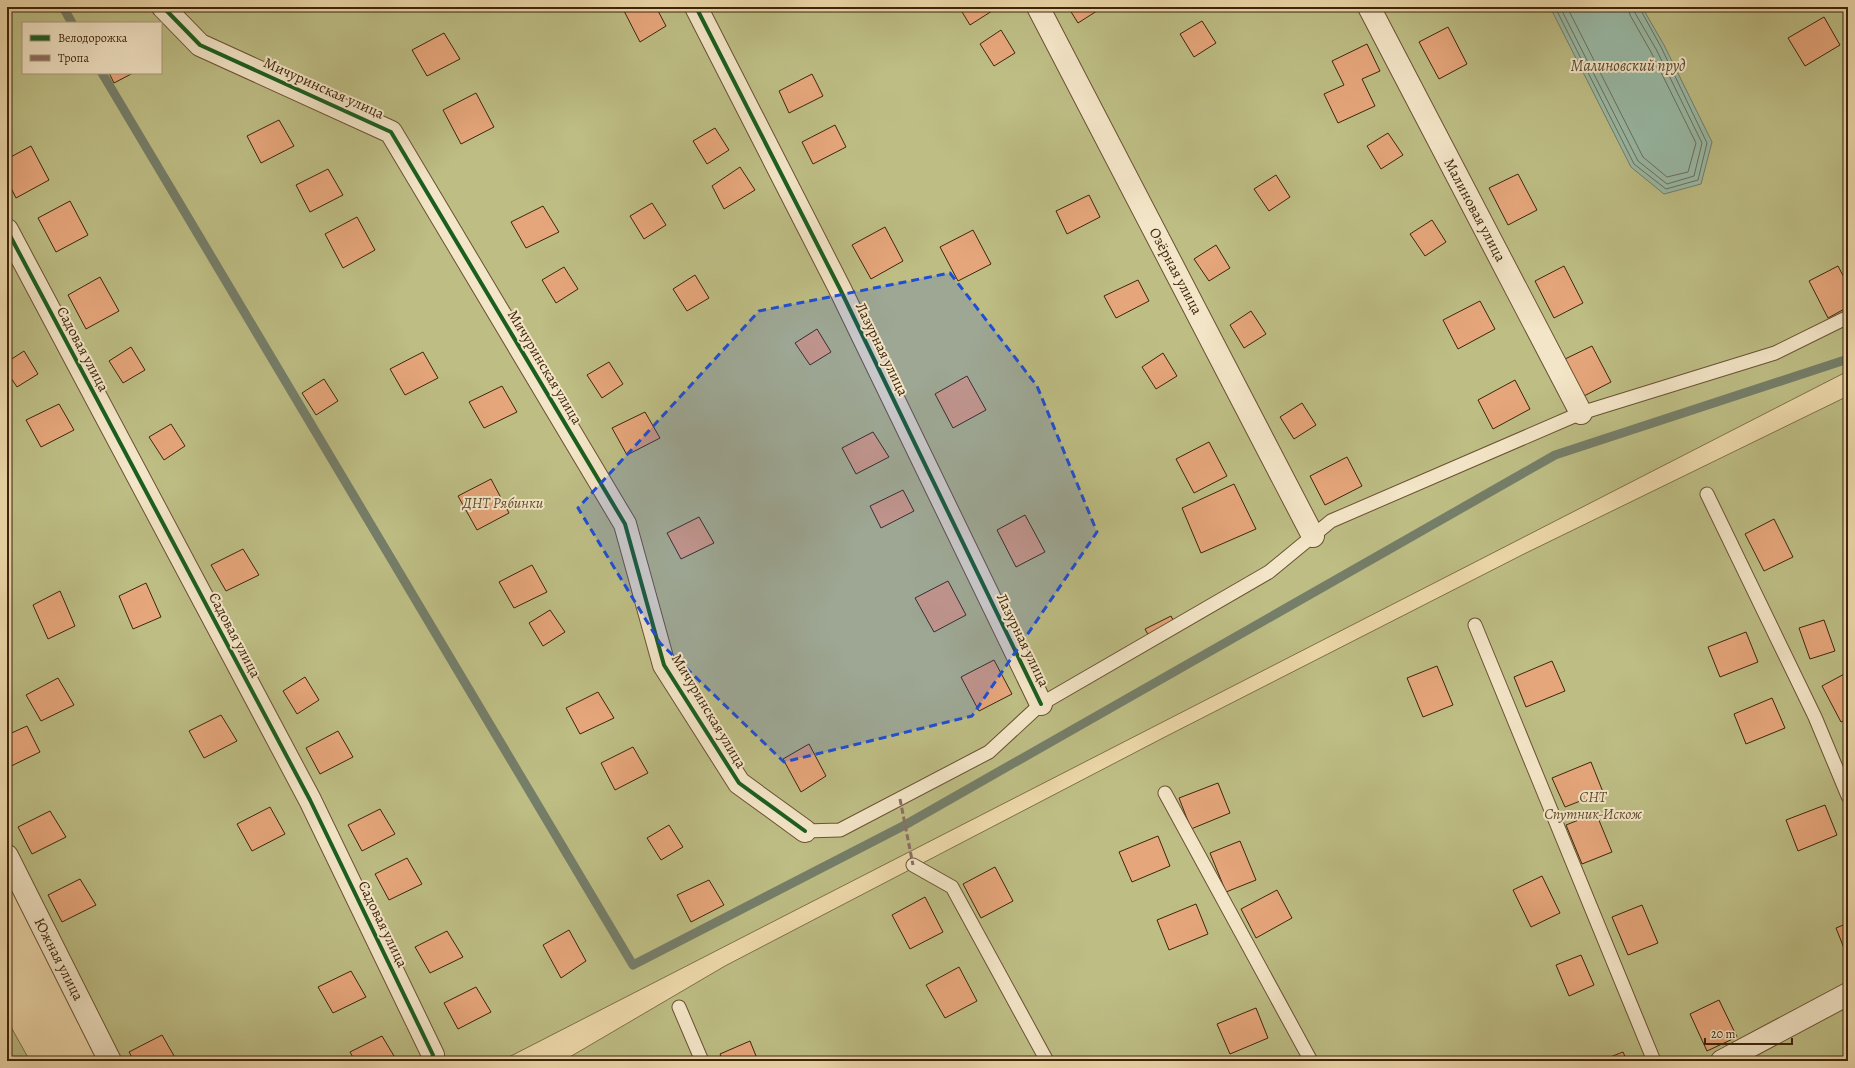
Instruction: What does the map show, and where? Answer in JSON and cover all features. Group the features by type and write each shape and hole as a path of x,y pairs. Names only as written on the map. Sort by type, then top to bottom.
{"street":[{"name":"Мичуринская улица","path":"163,7 200,45 391,132 625,524 664,665 739,783 805,831"},
{"name":"Лазурная улица","path":"696,7 840,289 1041,704"},
{"name":"Озёрная улица","path":"1038,7 1313,536"},
{"name":"Малиновая улица","path":"1368,7 1581,413"},
{"name":"Садовая улица","path":"7,230 310,800 432,1058"},
{"name":"Южная улица","path":"7,856 110,1061"},
{"path":"1722,1061 1848,994"}],"lane":[{"path":"805,831 840,830 989,752 1041,704 1269,572 1332,521 1581,413 1775,353 1848,317"},
{"path":"1707,494 1815,716 1848,796"},
{"path":"1475,625 1654,1061"},
{"path":"1165,793 1311,1061"},
{"path":"913,865 952,887 1047,1061"},
{"path":"679,1007 702,1061"}],"highlighted area":[{"path":"950,273 1037,386 1097,532 972,716 784,762 660,643 578,508 759,311"}],"green space":[{"name":"ДНТ Рябинки","path":"7,7 1848,7 1848,371 501,1061 113,1061 7,859"},
{"name":"СНТ Спутник-Искож","path":"1848,396 1848,1061 563,1061 725,966 1163,738 1524,554"},
{"path":"7,1020 30,1061 7,1061"}],"water":[{"name":"Малиновский пруд","path":"1550,7 1642,7 1664,45 1712,142 1701,184 1664,194 1631,167"}],"building":[{"path":"627,7 656,7 666,26 640,42 623,9"},
{"path":"959,7 989,7 992,11 970,25"},
{"path":"1068,7 1098,7 1100,9 1078,23"},
{"path":"1824,17 1840,45 1805,66 1788,38"},
{"path":"1202,21 1216,43 1194,57 1180,34"},
{"path":"1448,27 1467,64 1439,79 1419,42"},
{"path":"1001,30 1015,53 994,66 980,44"},
{"path":"444,33 460,59 427,76 412,50"},
{"path":"1367,44 1380,71 1362,79 1375,106 1338,123 1324,94 1344,85 1332,61"},
{"path":"110,74 131,74 114,83"},
{"path":"812,74 823,96 789,113 779,91"},
{"path":"476,93 494,127 461,144 443,110"},
{"path":"279,120 294,146 261,163 247,136"},
{"path":"835,125 846,147 813,164 802,142"},
{"path":"715,128 729,150 707,164 693,141"},
{"path":"1388,133 1403,155 1381,169 1367,146"},
{"path":"31,146 49,180 16,198 7,180 7,159"},
{"path":"740,167 755,190 724,209 712,186"},
{"path":"328,169 343,195 310,212 296,185"},
{"path":"1518,174 1537,210 1508,225 1489,188"},
{"path":"1276,175 1290,197 1269,211 1254,189"},
{"path":"1089,195 1100,217 1067,234 1056,211"},
{"path":"70,201 88,235 56,252 38,218"},
{"path":"652,203 666,225 644,239 630,216"},
{"path":"543,206 559,232 526,248 511,222"},
{"path":"357,217 375,250 343,268 325,234"},
{"path":"1432,220 1446,242 1425,256 1410,234"},
{"path":"885,227 903,261 871,279 852,245"},
{"path":"973,230 991,264 958,281 940,247"},
{"path":"1216,245 1230,268 1209,281 1194,259"},
{"path":"1564,266 1583,303 1554,318 1535,281"},
{"path":"1838,266 1848,285 1848,307 1828,318 1809,281"},
{"path":"564,267 578,289 556,303 542,280"},
{"path":"695,275 709,298 687,311 673,289"},
{"path":"100,277 119,311 86,329 68,295"},
{"path":"1138,280 1149,301 1116,318 1104,296"},
{"path":"1480,301 1495,329 1458,349 1443,320"},
{"path":"1251,311 1266,334 1244,348 1230,325"},
{"path":"817,329 831,352 810,365 795,343"},
{"path":"1592,346 1611,382 1582,397 1563,360"},
{"path":"131,347 145,370 123,383 109,361"},
{"path":"24,351 38,374 17,387 7,372 7,362"},
{"path":"423,352 438,378 405,395 390,369"},
{"path":"1163,353 1177,376 1156,389 1142,367"},
{"path":"609,362 623,384 602,398 587,375"},
{"path":"967,376 986,410 953,428 935,394"},
{"path":"324,379 338,401 316,415 302,393"},
{"path":"1515,380 1530,409 1493,429 1478,400"},
{"path":"502,386 517,412 484,428 469,402"},
{"path":"1302,403 1316,425 1294,439 1280,417"},
{"path":"59,404 74,430 41,447 26,420"},
{"path":"645,412 660,438 627,455 612,428"},
{"path":"171,424 185,446 164,460 149,437"},
{"path":"873,432 889,457 856,474 842,448"},
{"path":"1209,442 1227,476 1194,493 1176,459"},
{"path":"1347,457 1362,486 1325,505 1310,476"},
{"path":"491,479 509,513 477,530 458,496"},
{"path":"1234,484 1256,529 1201,553 1182,508"},
{"path":"903,490 914,511 881,528 870,506"},
{"path":"1025,515 1045,552 1016,567 997,530"},
{"path":"699,517 714,543 681,559 667,533"},
{"path":"1774,519 1793,557 1764,571 1745,534"},
{"path":"243,549 259,575 226,591 211,565"},
{"path":"532,565 547,592 514,608 499,582"},
{"path":"948,581 966,615 934,632 915,598"},
{"path":"146,583 161,617 133,629 119,596"},
{"path":"60,591 75,626 48,639 33,605"},
{"path":"550,610 565,632 543,646 529,623"},
{"path":"1171,616 1179,632 1153,644 1145,629"},
{"path":"1824,620 1835,651 1810,659 1799,628"},
{"path":"1746,632 1758,662 1720,677 1708,647"},
{"path":"994,660 1012,694 979,711 961,677"},
{"path":"1552,661 1565,691 1526,707 1514,677"},
{"path":"1437,666 1453,705 1423,717 1407,678"},
{"path":"1848,672 1848,719 1841,722 1822,686"},
{"path":"305,677 319,700 297,714 283,691"},
{"path":"58,678 74,705 41,721 26,695"},
{"path":"598,692 614,718 580,734 566,708"},
{"path":"1772,698 1785,728 1746,744 1734,714"},
{"path":"221,715 237,741 204,758 189,731"},
{"path":"27,726 40,752 7,768 7,735"},
{"path":"338,731 353,757 320,774 306,748"},
{"path":"809,744 826,776 801,792 783,759"},
{"path":"633,747 648,773 615,790 601,763"},
{"path":"1591,762 1603,792 1565,807 1552,778"},
{"path":"1218,783 1230,813 1191,829 1179,798"},
{"path":"1825,805 1837,835 1798,851 1786,820"},
{"path":"270,807 285,834 252,851 237,824"},
{"path":"380,809 395,834 362,851 348,825"},
{"path":"50,811 66,837 32,854 18,827"},
{"path":"1596,813 1612,852 1582,864 1566,825"},
{"path":"669,825 683,847 661,860 647,838"},
{"path":"1158,836 1170,866 1132,882 1119,852"},
{"path":"1240,841 1256,880 1226,892 1210,853"},
{"path":"407,858 422,884 389,900 375,874"},
{"path":"995,867 1013,901 981,918 963,884"},
{"path":"1542,876 1560,913 1531,927 1513,890"},
{"path":"80,879 96,905 62,922 48,895"},
{"path":"709,880 724,905 691,922 677,895"},
{"path":"1277,890 1292,918 1256,938 1241,909"},
{"path":"925,897 943,932 910,949 892,915"},
{"path":"1196,904 1208,934 1169,950 1157,920"},
{"path":"1642,905 1658,943 1628,955 1612,917"},
{"path":"1848,923 1848,958 1836,928"},
{"path":"569,930 586,961 561,978 543,945"},
{"path":"447,931 463,957 430,973 415,947"},
{"path":"1581,955 1594,985 1569,996 1556,965"},
{"path":"959,967 977,1001 945,1018 926,985"},
{"path":"351,971 366,997 333,1013 318,987"},
{"path":"476,987 491,1012 458,1029 444,1003"},
{"path":"1719,1000 1737,1037 1707,1051 1690,1014"},
{"path":"1256,1008 1268,1038 1230,1054 1217,1024"},
{"path":"162,1035 177,1061 134,1061 129,1052"},
{"path":"382,1036 397,1061 355,1061 350,1052"},
{"path":"750,1041 758,1061 723,1061 720,1054"},
{"path":"1623,1052 1627,1061 1600,1061"}],"waterway":[{"path":"63,7 71,22"},
{"path":"103,74 633,965 905,825 1555,455 1848,359"}],"marked path":[{"path":"900,799 913,865"}],"cycle path":[{"path":"163,7 200,45 391,132 625,524 664,665 739,783 805,831"},
{"path":"696,7 840,289 1041,704"},
{"path":"7,230 310,800 433,1055 431,1061"}]}
